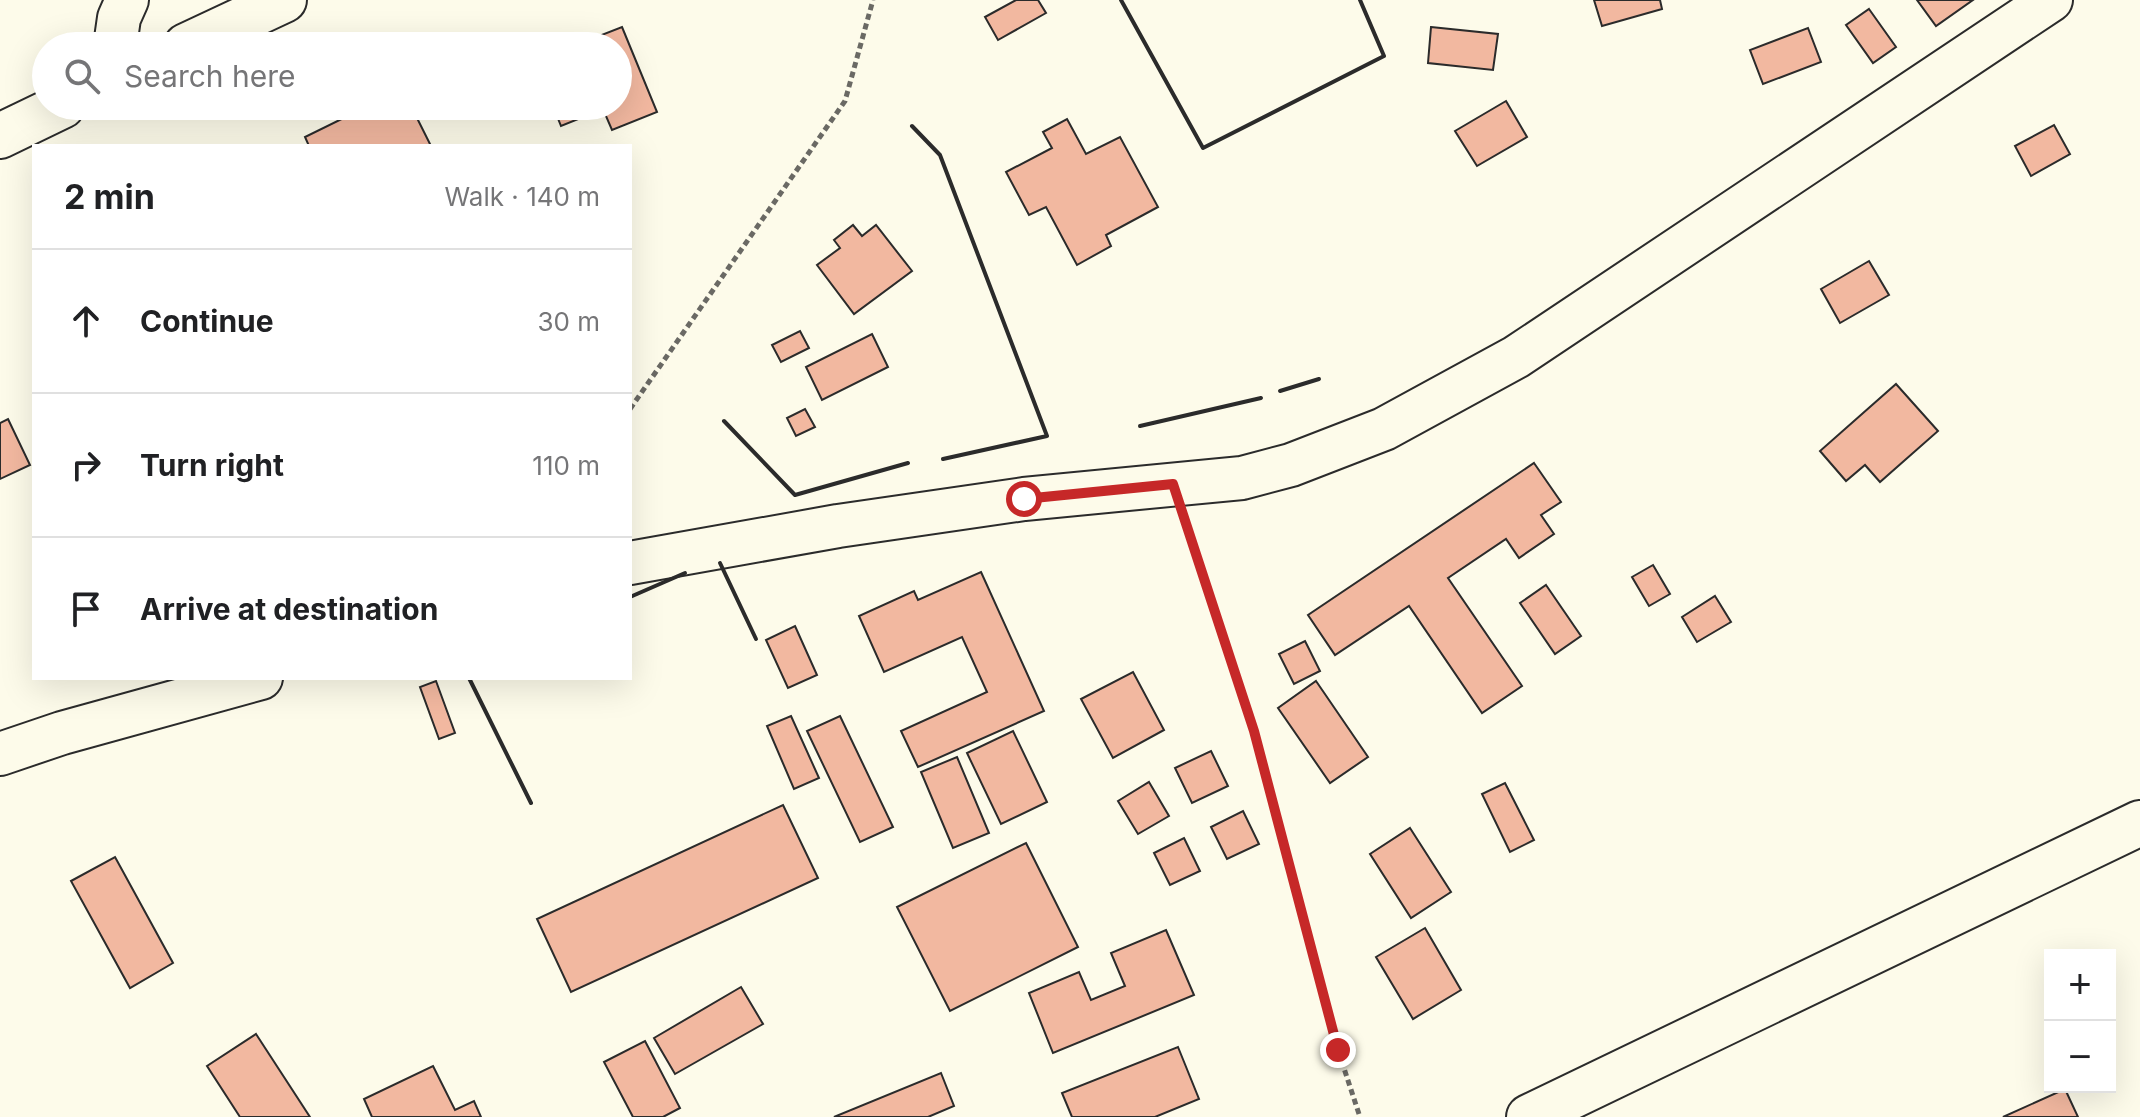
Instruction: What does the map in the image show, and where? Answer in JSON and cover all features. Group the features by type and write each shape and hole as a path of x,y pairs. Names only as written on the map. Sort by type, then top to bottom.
{"main road":[{"path":"216,32 284,0"},
{"path":"0,136 33,120"},
{"path":"1529,1117 2140,823"}],"street":[{"path":"117,32 127,0"},
{"path":"632,563 838,526 1008,501 1242,478 1291,465 1384,429 1516,357 1874,121 2051,0"},
{"path":"0,754 62,733 254,680"}],"path":[{"path":"632,406 845,101 873,0"},
{"path":"1173,484 1254,731 1338,1050 1360,1117"}],"building":[{"path":"1016,0 1038,0 1046,13 998,40 985,17"},
{"path":"1594,0 1660,0 1662,9 1602,26"},
{"path":"1917,0 1973,0 1936,26"},
{"path":"1869,9 1896,47 1873,63 1846,25"},
{"path":"1431,27 1498,34 1493,70 1428,63"},
{"path":"1808,28 1821,62 1763,84 1750,50"},
{"path":"632,51 657,112 612,130 608,120 632,120"},
{"path":"1506,101 1527,137 1477,166 1455,131"},
{"path":"1067,119 1086,154 1120,137 1158,207 1106,235 1111,246 1077,265 1046,207 1029,215 1006,172 1052,148 1043,132"},
{"path":"340,120 418,120 430,144 308,144 305,137"},
{"path":"559,120 576,120 561,126"},
{"path":"2054,125 2070,154 2031,176 2015,146"},
{"path":"853,225 862,236 876,225 912,271 854,314 817,265 840,248 834,240"},
{"path":"1869,261 1889,295 1840,323 1821,289"},
{"path":"800,331 809,348 781,362 772,345"},
{"path":"872,334 888,367 822,400 806,367"},
{"path":"1896,384 1938,431 1880,482 1865,465 1846,481 1820,451"},
{"path":"805,409 815,427 796,436 787,418"},
{"path":"8,419 30,465 0,479 0,423"},
{"path":"1534,463 1561,502 1541,515 1554,534 1519,558 1506,539 1448,578 1522,686 1482,713 1409,606 1335,655 1308,615"},
{"path":"1653,565 1670,594 1649,606 1632,577"},
{"path":"981,572 1044,711 918,767 901,731 987,692 962,637 884,672 859,616 914,591 918,600"},
{"path":"1546,585 1581,636 1555,654 1520,603"},
{"path":"1715,596 1731,622 1697,642 1682,617"},
{"path":"795,626 817,675 788,688 766,640"},
{"path":"1305,641 1320,671 1294,684 1279,654"},
{"path":"1133,672 1164,730 1113,758 1081,699"},
{"path":"436,681 455,733 439,739 420,687"},
{"path":"1316,681 1368,757 1330,783 1278,708"},
{"path":"791,716 819,778 794,789 767,726"},
{"path":"840,716 893,827 860,842 807,731"},
{"path":"1013,731 1047,802 1001,824 967,753"},
{"path":"1211,751 1228,786 1192,803 1175,768"},
{"path":"957,757 989,833 953,848 921,772"},
{"path":"1149,782 1169,816 1138,834 1118,801"},
{"path":"1505,783 1534,840 1510,852 1482,794"},
{"path":"783,805 818,878 571,992 537,919"},
{"path":"1243,811 1259,844 1227,859 1211,827"},
{"path":"1410,828 1451,892 1411,918 1370,854"},
{"path":"1184,838 1200,871 1170,885 1154,853"},
{"path":"1026,843 1078,947 950,1011 897,907"},
{"path":"115,857 173,963 130,988 71,881"},
{"path":"1425,928 1461,990 1413,1019 1376,957"},
{"path":"1166,930 1194,995 1053,1053 1029,993 1079,972 1091,1000 1125,986 1111,953"},
{"path":"741,987 763,1024 675,1074 654,1038"},
{"path":"256,1034 310,1117 240,1117 207,1066"},
{"path":"645,1041 680,1108 663,1117 633,1117 604,1062"},
{"path":"1178,1047 1199,1099 1155,1117 1072,1117 1062,1093"},
{"path":"433,1066 455,1110 474,1101 481,1117 372,1117 364,1099"},
{"path":"941,1073 954,1106 928,1117 834,1117"},
{"path":"2056,1093 2067,1093 2078,1117 2003,1117"}],"wall":[{"path":"1121,0 1203,148 1384,56 1360,0"},
{"path":"912,126 940,155 1047,436 943,459"},
{"path":"1280,391 1319,379"},
{"path":"1140,426 1261,398"},
{"path":"724,421 795,495 908,463"},
{"path":"720,563 756,639"},
{"path":"632,596 685,573"},
{"path":"470,680 531,803"}],"route":[{"path":"1024,499 1173,484 1254,731 1338,1050"}]}
